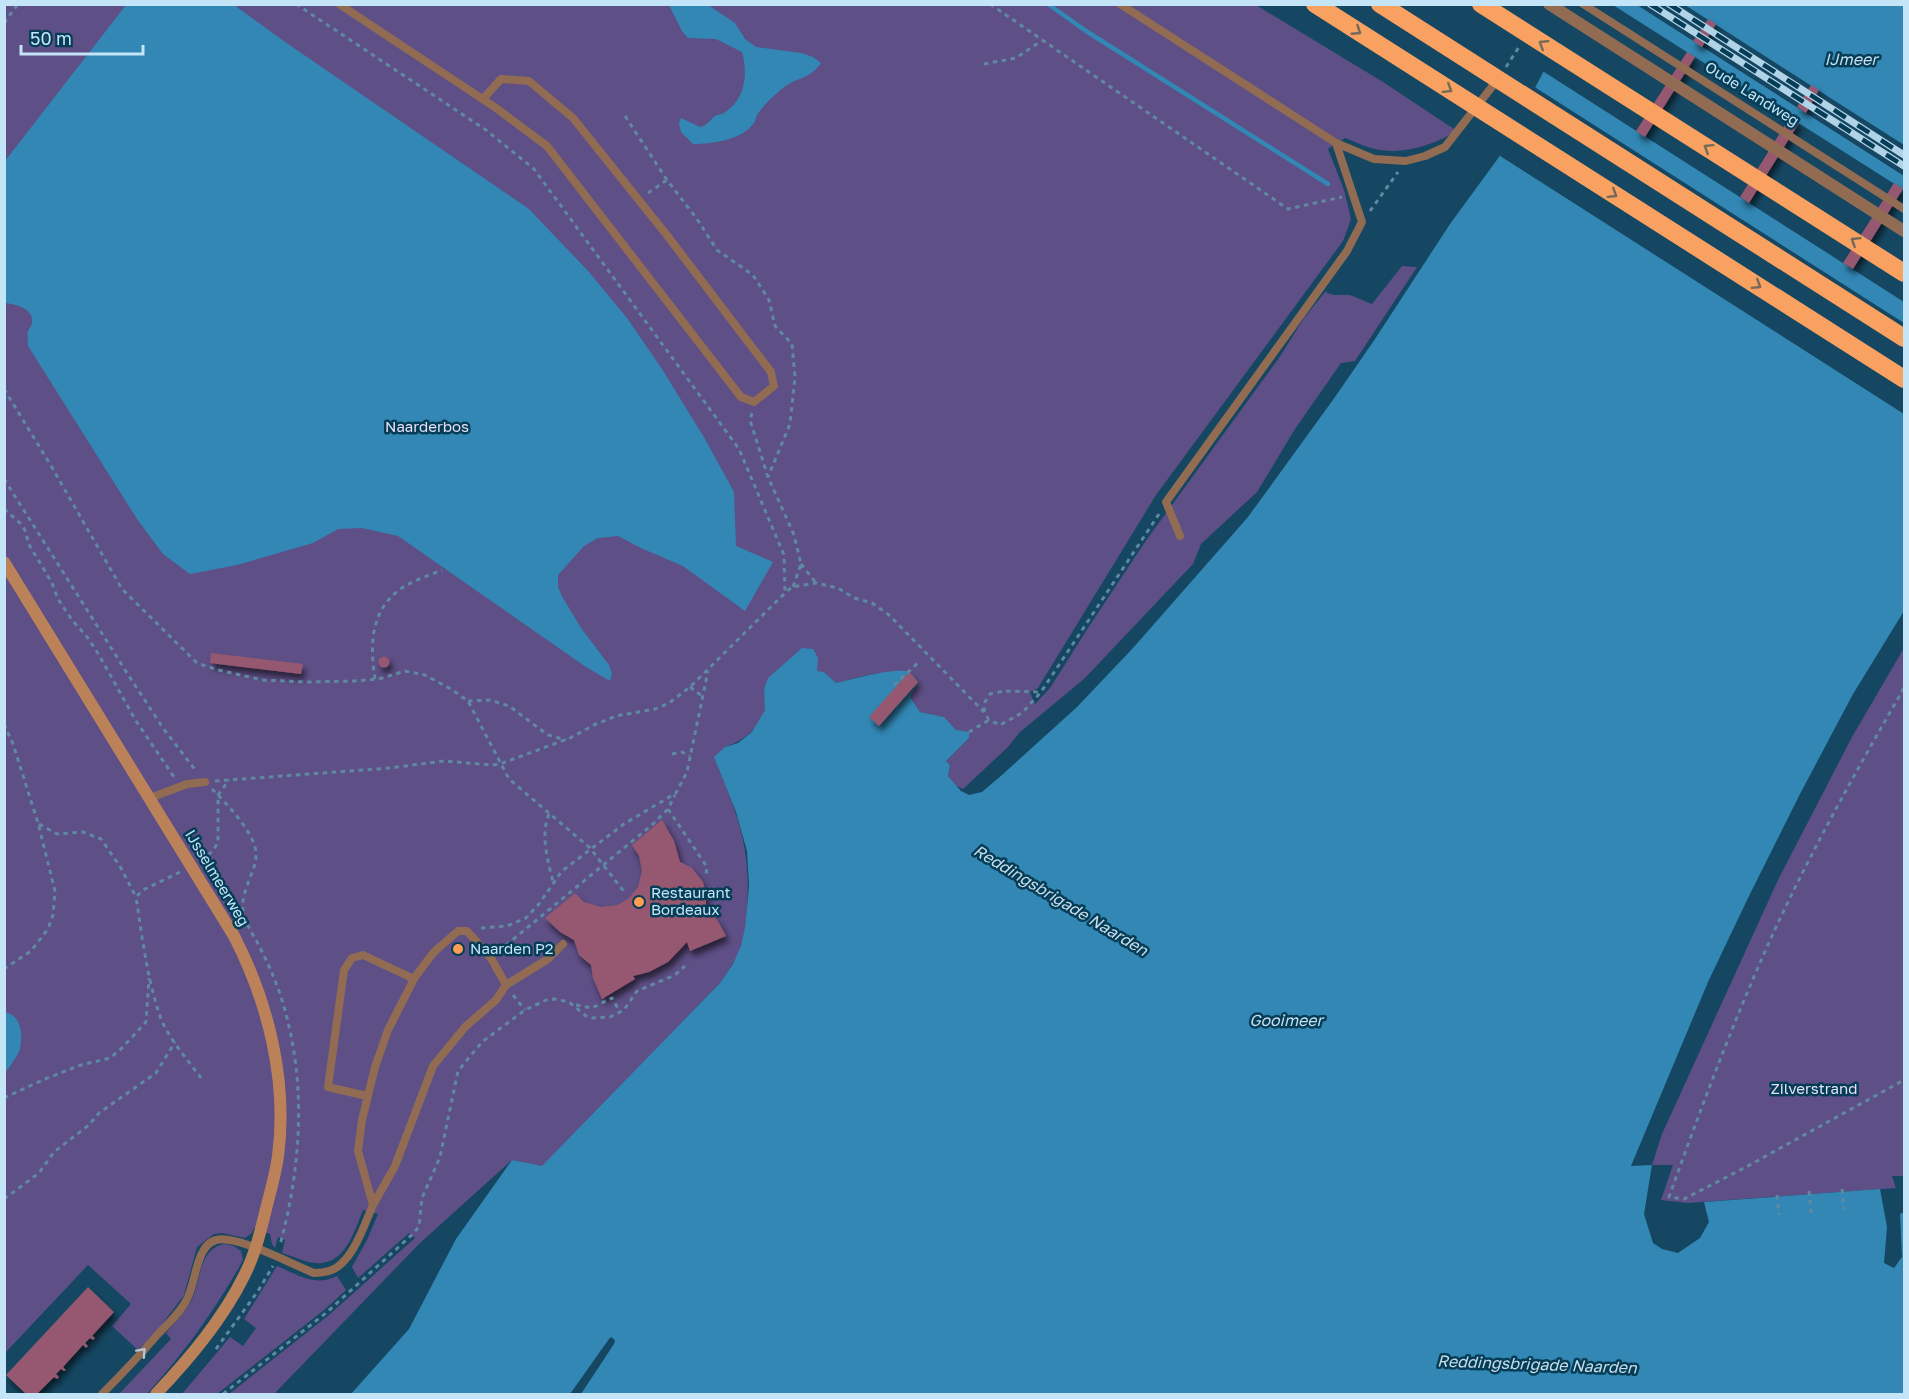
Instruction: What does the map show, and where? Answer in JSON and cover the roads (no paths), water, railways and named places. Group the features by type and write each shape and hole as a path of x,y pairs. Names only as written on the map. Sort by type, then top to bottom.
{"highway":[{"path":"1315,4 1905,379"},
{"path":"1380,4 1905,338"},
{"path":"1481,4 1905,273"}],"main road":[{"name":"IJsselmeerweg","path":"4,562 224,918 247,962 263,1006 275,1055 280,1117 278,1156 257,1249 245,1275 216,1323 156,1395"}],"street":[{"path":"1549,4 1905,231"}],"lane":[{"path":"339,4 483,99 547,146 741,398 754,402 774,386 771,372 573,117 529,81 501,79 483,99"},
{"path":"1120,4 1336,143 1374,159 1406,161 1445,147 1501,76"},
{"name":"Oude Landweg","path":"1583,4 1905,209"},
{"path":"1180,536 1166,502 1347,251 1362,222 1336,143"},
{"path":"150,798 187,784 205,782"},
{"path":"373,1204 358,1151 367,1096 388,1030 414,979 434,951 458,931 467,931 491,958 506,985"},
{"path":"102,1395 171,1321 187,1300 200,1259 208,1244 224,1238 314,1273 332,1270 341,1265 358,1238 373,1204 395,1166 433,1066 465,1027 496,1000 506,985 548,959 563,944"},
{"path":"367,1096 328,1087 344,970 352,958 363,955 414,979"}],"water":[{"path":"126,5 234,5 529,209 589,272 627,318 705,439 734,492 736,546 773,562 745,611 683,566 618,536 598,538 584,546 558,575 558,587 581,628 609,665 612,674 610,681 586,667 398,536 362,528 338,529 313,543 237,565 190,574 163,554 137,519 28,346 28,331 32,321 29,313 13,304 5,303 5,161"},
{"path":"669,5 708,5 735,23 745,39 756,47 801,53 821,63 812,73 788,84 776,94 765,104 754,123 742,134 717,142 693,144 681,132 679,123 681,118 700,127 731,107 737,101 744,86 744,60 742,52 716,39 688,38"},
{"name":"Gooimeer","path":"1578,5 1904,5 1904,611 1853,694 1748,898 1708,982 1631,1166 1652,1165 1644,1214 1653,1243 1662,1249 1678,1253 1700,1238 1709,1222 1704,1202 1880,1189 1887,1227 1884,1263 1894,1268 1902,1257 1900,1214 1904,1212 1904,1394 351,1394 409,1329 456,1239 512,1160 542,1166 720,983 733,964 741,946 745,928 749,886 747,851 736,812 714,757 725,747 738,743 752,732 765,710 764,689 768,678 802,648 813,649 818,658 817,671 824,672 836,683 884,672 908,672 918,682 910,697 920,712 944,717 956,730 969,732 969,738 946,761 950,765 948,776 961,791 969,795 982,792 1077,707 1133,648 1248,517 1335,397 1450,224 1499,157"},
{"path":"5,1012 18,1021 21,1037 19,1050 5,1073"}],"waterway":[{"path":"1048,4 1086,31 1328,184"}],"railway":[{"path":"1650,4 1904,166"},
{"path":"1669,4 1904,155"}],"place":[{"name":"Restaurant Bordeaux","path":"639,902"},
{"name":"Naarden P2","path":"458,949"}],"water label":[{"name":"IJmeer","path":"1851,59"},
{"name":"Reddingsbrigade Naarden","path":"1061,900"},
{"name":"Reddingsbrigade Naarden","path":"1537,1364"}],"park label":[{"name":"Naarderbos","path":"427,427"},
{"name":"Zilverstrand","path":"1814,1089"}]}
